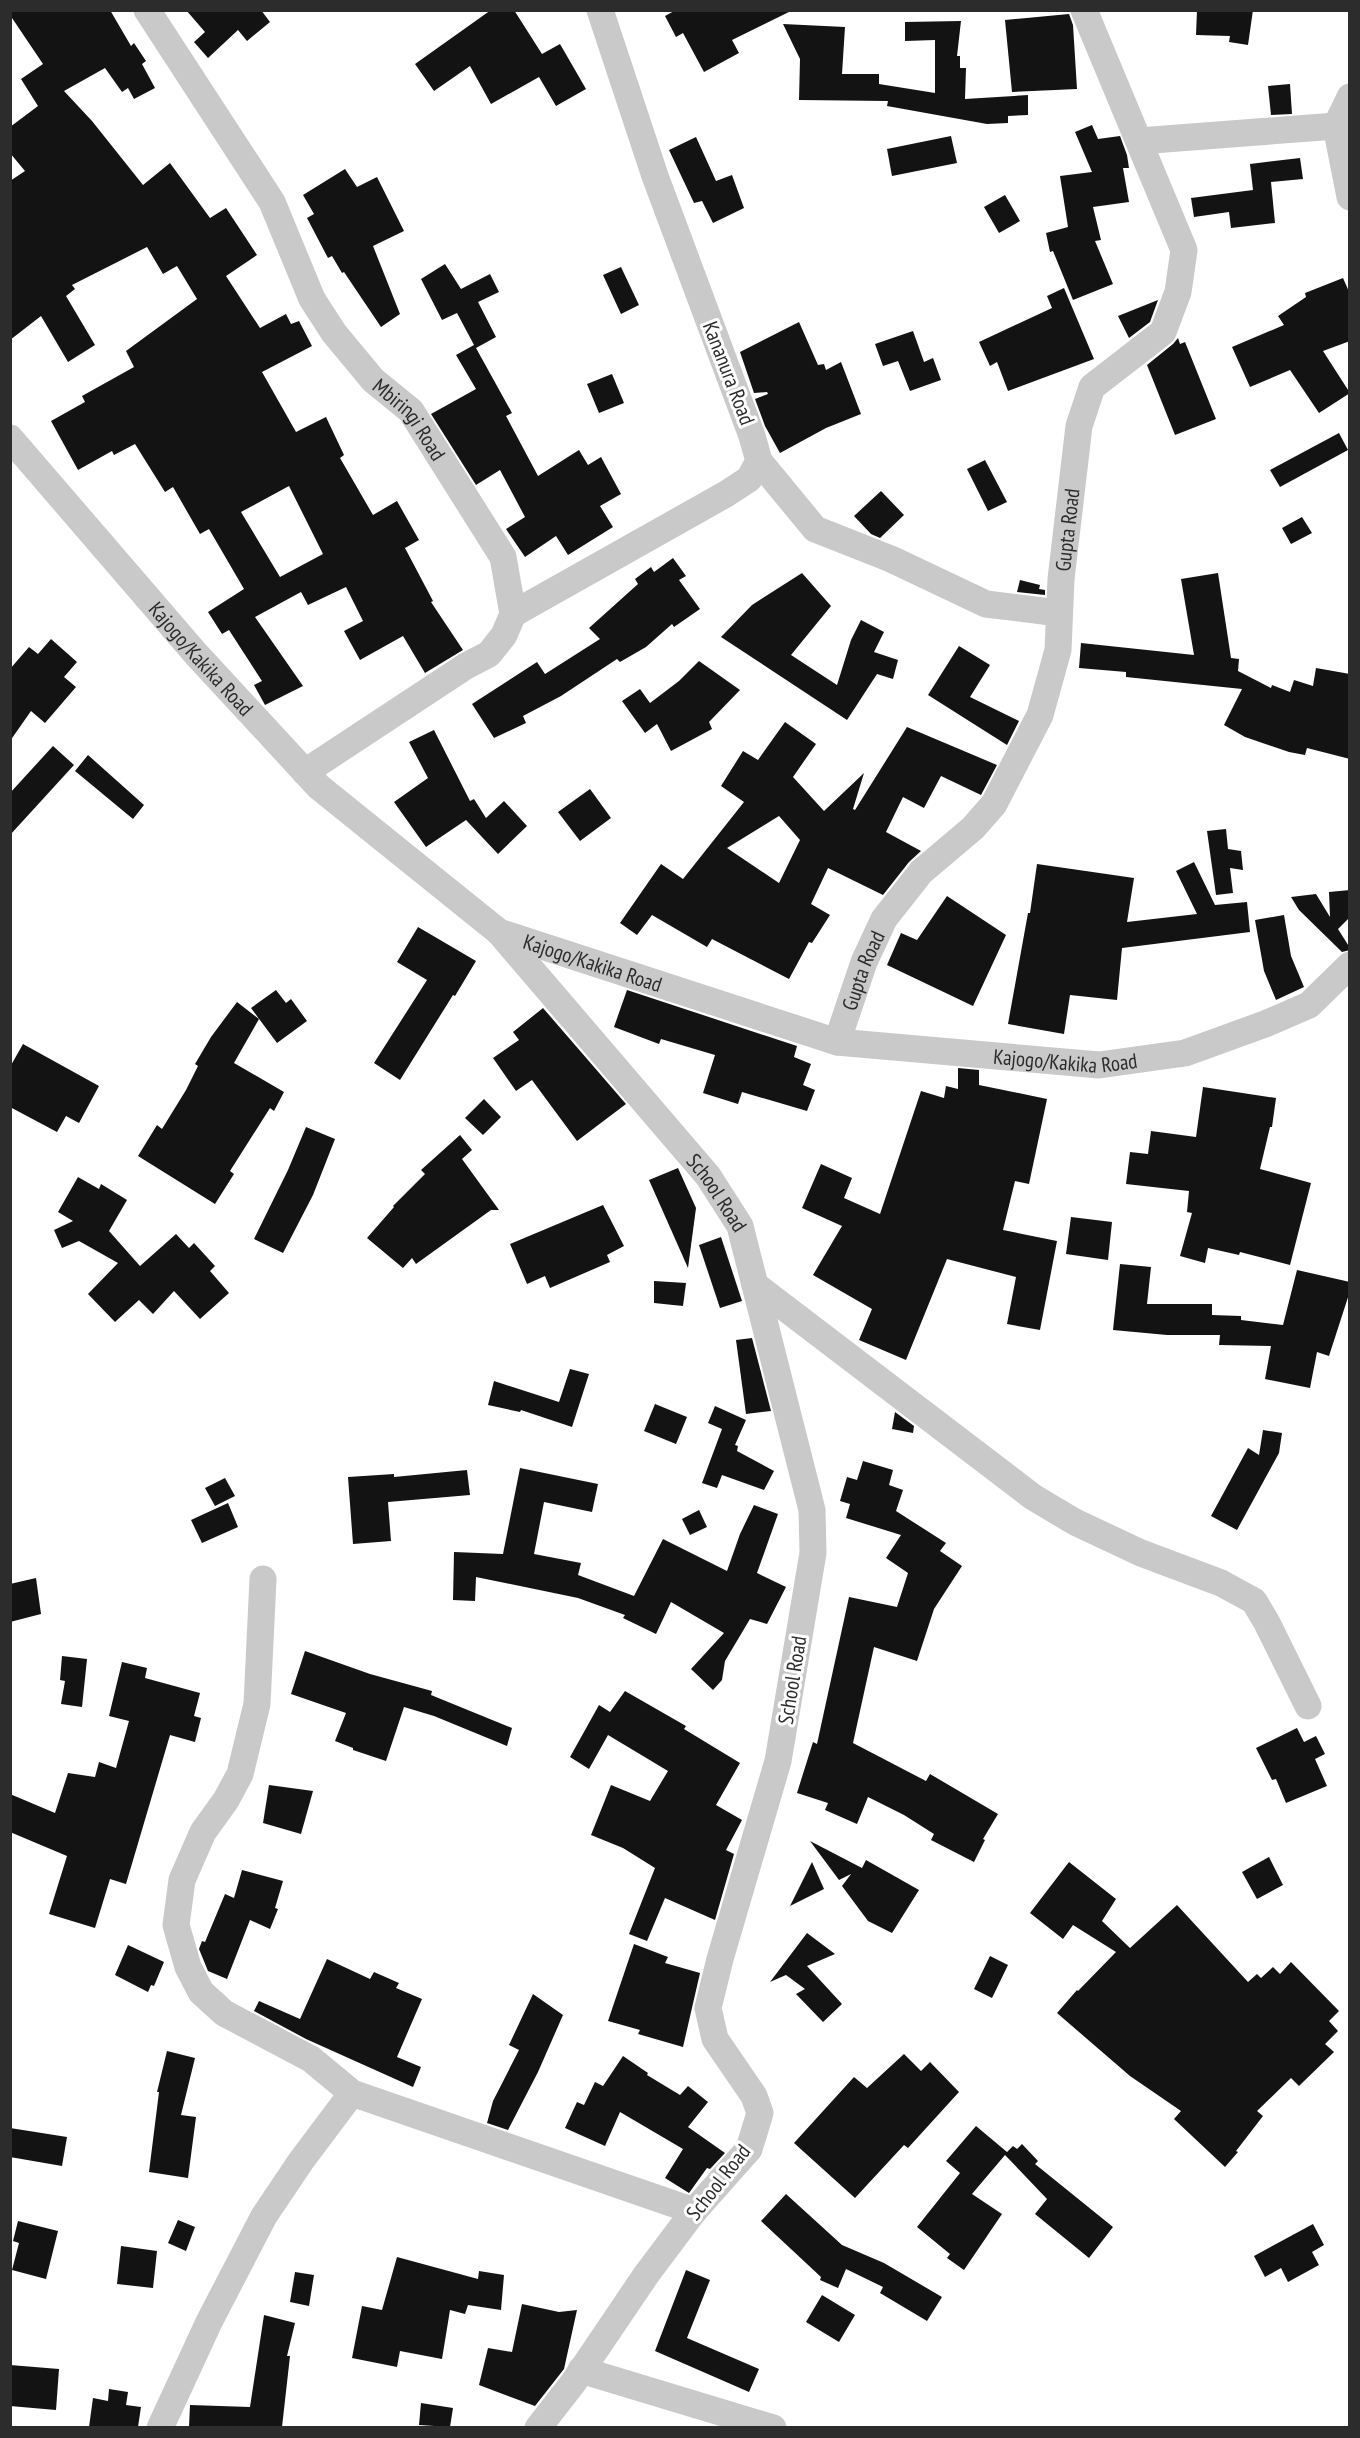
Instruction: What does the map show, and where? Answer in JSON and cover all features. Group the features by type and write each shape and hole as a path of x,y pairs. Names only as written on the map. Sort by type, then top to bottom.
{"street":[{"name":"Mbiringi Road","path":"147,10 272,202 312,299 334,333 373,380 411,411 480,519 503,557 513,614"},
{"name":"Kananura Road","path":"600,10 655,176 752,436 759,461"},
{"name":"Gupta Road","path":"837,1042 864,962 884,919 921,872 973,828 994,804 1040,715 1058,650 1061,579 1078,426 1092,387 1163,332 1178,291 1184,250 1084,10"},
{"path":"1350,97 1336,126 1350,197"},
{"path":"1139,141 1336,126"},
{"name":"Kajogo/Kakika Road","path":"10,438 196,654 319,787 499,932 837,1042 1099,1065 1185,1053 1265,1024 1309,1005 1350,964"},
{"path":"305,772 466,666 489,654 504,635 513,614 726,494 749,478 759,461 815,529 891,559 986,604 1059,613"},
{"name":"School Road","path":"499,932 708,1176 740,1226 812,1510 813,1553 778,1761 720,1959 708,2008 716,2039 754,2096 760,2113 749,2149 694,2211 538,2427"},
{"path":"755,1285 1033,1497 1075,1522 1141,1553 1221,1584 1254,1601 1308,1706"},
{"path":"263,1579 257,1704 240,1774 226,1800 203,1832 182,1880 176,1925 188,1967 201,1992 224,2013 311,2059 352,2093 694,2211"},
{"path":"160,2427 209,2322 264,2216 301,2161 352,2093"},
{"path":"581,2370 773,2427"}],"building":[{"path":"10,10 110,10 131,46 134,43 146,61 142,64 155,88 134,99 128,88 122,92 105,68 64,91 92,121 143,185 170,163 210,218 226,208 257,255 226,276 260,328 286,314 291,324 299,321 312,346 262,372 296,432 326,417 344,455 340,458 373,515 397,501 419,540 405,548 433,601 431,602 463,650 425,673 403,636 360,660 344,631 363,621 346,587 308,605 301,592 255,617 303,686 265,705 254,685 262,681 229,630 222,634 208,612 244,589 209,529 200,534 173,487 165,492 135,444 114,455 112,451 78,470 51,421 85,402 82,396 134,367 126,351 197,299 177,266 163,274 147,247 72,285 75,289 66,296 95,345 68,362 41,316 10,340 10,181 25,171 10,153 10,127 38,106 21,79 43,64 10,15","holes":["289,486 323,554 280,577 241,512"]},
{"path":"186,10 261,10 270,22 247,41 238,30 208,58 194,42 205,32"},
{"path":"491,10 514,10 542,54 560,44 586,89 556,106 539,77 491,104 470,66 434,91 415,64"},
{"path":"676,10 793,10 732,40 739,53 704,72 683,33 676,37 665,16"},
{"path":"1197,10 1253,10 1248,45 1229,42 1230,36 1196,35"},
{"path":"1069,14 1073,25 1077,89 1012,92 1005,20"},
{"path":"961,21 957,56 960,56 960,68 966,68 965,99 1028,95 1028,115 1008,116 1008,123 987,124 887,106 888,101 799,100 800,59 783,24 845,27 842,74 879,74 879,84 935,93 935,40 905,41 905,22"},
{"path":"1290,84 1292,114 1271,115 1268,86"},
{"path":"1092,125 1098,139 1120,136 1129,168 1123,168 1129,202 1093,207 1101,240 1095,241 1113,284 1073,300 1053,251 1050,252 1046,233 1068,227 1060,176 1092,172 1075,132"},
{"path":"951,136 957,163 892,176 887,149"},
{"path":"696,137 716,181 732,175 744,208 713,223 702,201 694,203 669,150"},
{"path":"1300,158 1303,179 1271,182 1275,223 1231,228 1229,212 1194,217 1191,198 1253,190 1250,164"},
{"path":"345,169 357,187 377,177 404,231 373,246 400,314 381,327 332,256 328,258 307,218 314,214 303,195"},
{"path":"1005,195 1020,221 999,233 984,207"},
{"path":"445,264 461,289 490,274 499,292 478,302 496,337 476,348 512,413 506,416 538,476 579,450 588,465 601,457 621,494 600,506 613,527 568,555 556,536 525,557 506,529 525,517 500,470 476,485 431,414 476,389 456,355 474,345 457,313 442,320 421,279"},
{"path":"621,267 639,305 621,314 603,275"},
{"path":"1343,278 1350,294 1350,341 1323,351 1350,393 1319,413 1290,370 1250,387 1232,347 1284,325 1278,316 1306,297 1305,293"},
{"path":"1064,288 1094,359 1008,391 997,362 990,366 979,342 1052,308 1047,296"},
{"path":"1158,300 1150,322 1129,338 1118,316"},
{"path":"799,322 818,365 824,364 826,370 841,362 861,414 826,428 780,453 765,426 755,399 768,394 767,392 754,393 740,352"},
{"path":"913,331 924,362 933,358 941,380 910,391 898,361 883,366 875,344"},
{"path":"1178,338 1180,344 1185,342 1216,419 1175,435 1147,365"},
{"path":"612,374 624,403 599,413 587,384"},
{"path":"1339,433 1348,450 1280,487 1270,470"},
{"path":"985,460 1007,502 988,511 967,469"},
{"path":"881,491 904,515 880,538 871,534 854,516"},
{"path":"1302,517 1312,533 1291,544 1282,528"},
{"path":"673,558 686,576 679,580 700,609 674,627 672,624 646,647 620,662 617,659 561,696 523,716 526,723 494,738 472,704 537,662 545,674 600,639 589,628 638,584 635,579 651,567 654,572"},
{"path":"802,573 831,606 791,655 837,685 851,640 861,620 884,632 874,652 898,660 893,679 877,674 847,720 721,637 752,605"},
{"path":"1218,573 1231,658 1239,659 1238,671 1271,688 1272,685 1290,692 1294,680 1313,686 1316,668 1350,674 1350,759 1307,748 1305,755 1289,752 1245,737 1224,725 1242,689 1126,677 1126,672 1079,668 1081,643 1194,655 1181,579"},
{"path":"1020,580 1040,585 1039,589 1045,590 1045,595 1017,592"},
{"path":"51,639 77,662 64,677 76,687 45,723 31,711 10,741 10,669 29,647 38,654"},
{"path":"959,646 990,665 970,697 1019,721 1007,745 928,695"},
{"path":"699,661 740,690 709,722 712,729 671,751 657,724 645,733 622,701 640,689 650,703 679,681"},
{"path":"785,722 816,744 793,777 824,811 864,773 853,809 855,810 907,727 997,765 981,795 941,776 924,808 903,797 886,832 921,851 909,862 883,895 828,868 811,904 830,915 812,943 809,942 789,979 712,939 707,947 652,915 637,935 620,923 661,864 683,879 744,802 721,786 743,751 758,760","holes":["779,816 800,840 779,883 727,848"]},
{"path":"434,730 470,801 474,799 486,818 504,801 527,826 498,854 466,820 426,847 394,802 428,778 409,742"},
{"path":"53,746 74,765 10,835 10,793"},
{"path":"88,755 144,805 133,819 75,771"},
{"path":"590,789 611,818 580,841 558,812"},
{"path":"1226,829 1228,849 1241,851 1243,870 1230,868 1233,893 1216,895 1207,831"},
{"path":"1194,862 1215,905 1247,902 1250,932 1122,948 1117,1000 1070,995 1064,1034 1008,1024 1028,913 1030,913 1037,864 1134,878 1127,922 1197,914 1176,871"},
{"path":"1350,890 1350,917 1338,929 1350,950 1342,952 1299,910 1291,897 1316,894 1330,917 1329,892"},
{"path":"947,896 1006,935 973,1006 887,965 901,933 917,940"},
{"path":"1284,915 1291,956 1304,987 1276,1000 1264,971 1255,920"},
{"path":"418,927 476,961 400,1080 374,1063 427,980 397,962"},
{"path":"276,990 286,1003 291,999 307,1021 277,1043 251,1008"},
{"path":"627,990 797,1046 794,1057 811,1064 803,1085 815,1090 807,1111 742,1092 738,1104 703,1093 715,1055 661,1039 659,1044 614,1027"},
{"path":"237,1002 259,1019 234,1063 284,1092 274,1111 270,1108 230,1171 234,1174 215,1204 138,1156 157,1125 162,1129 186,1090 198,1066 195,1064 211,1037"},
{"path":"543,1008 626,1104 577,1141 532,1080 516,1091 493,1058 519,1040 513,1032"},
{"path":"23,1044 99,1086 79,1123 66,1116 57,1132 10,1107 10,1067"},
{"path":"958,1068 979,1070 979,1085 1047,1099 1029,1184 1015,1181 1003,1230 1057,1241 1040,1330 1007,1324 1016,1277 947,1259 906,1360 859,1340 872,1309 813,1275 842,1226 802,1208 821,1164 852,1178 844,1198 880,1214 921,1091 944,1098 946,1086 958,1089"},
{"path":"1203,1087 1276,1098 1272,1127 1270,1127 1260,1169 1311,1183 1290,1265 1240,1252 1239,1255 1208,1248 1205,1263 1180,1256 1192,1213 1187,1212 1189,1191 1126,1184 1130,1152 1148,1154 1151,1131 1196,1137"},
{"path":"484,1099 501,1117 483,1135 465,1118"},
{"path":"306,1127 335,1139 313,1195 283,1253 254,1239"},
{"path":"460,1135 472,1150 462,1159 499,1210 491,1210 416,1264 412,1258 403,1268 367,1238 393,1206 425,1174 421,1170"},
{"path":"678,1168 696,1208 688,1268 649,1180"},
{"path":"78,1177 99,1189 101,1184 127,1200 109,1231 140,1266 176,1234 189,1248 194,1243 215,1266 210,1271 229,1293 200,1319 174,1291 153,1314 139,1300 115,1322 88,1294 118,1263 79,1241 62,1248 54,1230 73,1221 58,1212"},
{"path":"603,1205 624,1246 607,1255 610,1262 550,1288 545,1276 527,1284 510,1244"},
{"path":"1071,1217 1112,1222 1108,1260 1066,1254"},
{"path":"721,1237 742,1301 720,1308 699,1245"},
{"path":"1120,1264 1151,1267 1147,1304 1212,1304 1212,1315 1241,1316 1241,1320 1283,1325 1297,1270 1350,1282 1350,1291 1329,1356 1317,1352 1310,1388 1265,1379 1271,1346 1219,1345 1220,1335 1167,1335 1113,1330"},
{"path":"654,1281 686,1283 683,1306 654,1303"},
{"path":"752,1338 771,1411 746,1414 736,1340"},
{"path":"570,1369 589,1374 572,1427 521,1410 520,1412 488,1405 494,1381 559,1402"},
{"path":"655,1404 687,1417 676,1444 644,1431"},
{"path":"715,1406 746,1420 735,1445 738,1446 737,1451 774,1471 764,1490 722,1475 717,1488 702,1483 722,1429 708,1423"},
{"path":"895,1412 914,1426 913,1433 892,1429"},
{"path":"1263,1430 1282,1433 1279,1453 1237,1530 1211,1516 1248,1448 1259,1455"},
{"path":"863,1461 893,1470 889,1485 903,1490 896,1511 946,1543 940,1551 962,1566 934,1609 917,1661 874,1647 853,1743 926,1781 930,1774 998,1814 983,1839 985,1840 974,1862 931,1840 934,1834 904,1815 868,1797 857,1824 825,1810 828,1803 797,1793 813,1742 817,1744 849,1597 897,1607 908,1573 886,1558 901,1535 846,1518 850,1504 840,1501 847,1477 857,1480"},
{"path":"520,1468 598,1484 592,1512 544,1502 534,1554 581,1563 578,1575 634,1596 663,1539 727,1571 740,1534 754,1505 778,1514 757,1573 786,1587 767,1624 750,1619 725,1661 722,1680 713,1690 691,1669 724,1633 671,1602 656,1634 623,1618 625,1615 578,1598 476,1577 475,1601 453,1600 454,1552 503,1554"},
{"path":"467,1470 470,1495 388,1502 391,1541 353,1544 348,1477 394,1474 394,1477"},
{"path":"225,1478 235,1496 215,1506 205,1488"},
{"path":"228,1503 238,1527 202,1543 191,1520"},
{"path":"699,1510 707,1527 690,1535 682,1519"},
{"path":"36,1578 41,1614 10,1622 10,1584"},
{"path":"305,1651 370,1674 432,1691 431,1695 512,1728 507,1746 434,1716 404,1707 386,1761 353,1750 335,1741 346,1713 291,1694"},
{"path":"62,1656 87,1659 82,1707 61,1704 65,1681 60,1680"},
{"path":"122,1662 147,1668 145,1678 200,1693 194,1716 201,1718 195,1742 170,1735 126,1884 110,1879 95,1928 49,1914 67,1856 10,1832 10,1794 55,1813 68,1773 95,1777 99,1762 116,1768 129,1721 109,1716"},
{"path":"625,1691 686,1726 684,1729 740,1763 716,1805 742,1820 726,1850 734,1854 715,1920 665,1898 647,1941 629,1934 655,1868 623,1848 591,1835 611,1785 650,1801 668,1771 608,1735 589,1769 570,1757 599,1705 610,1712"},
{"path":"1297,1728 1304,1742 1316,1736 1325,1754 1315,1759 1327,1786 1286,1803 1276,1779 1272,1780 1256,1748"},
{"path":"269,1785 313,1791 301,1834 263,1823"},
{"path":"810,1841 862,1868 866,1860 919,1890 892,1933 868,1921 842,1886 851,1874 839,1880"},
{"path":"1269,1857 1283,1885 1257,1899 1242,1872"},
{"path":"812,1862 824,1889 790,1906"},
{"path":"1069,1862 1116,1899 1102,1921 1130,1948 1177,1905 1248,1982 1257,1974 1261,1978 1273,1967 1280,1974 1291,1962 1339,2011 1329,2021 1338,2031 1325,2044 1334,2052 1299,2086 1291,2078 1257,2111 1263,2116 1225,2167 1174,2119 1181,2111 1130,2076 1057,2013 1116,1952 1073,1925 1063,1939 1030,1913"},
{"path":"242,1870 283,1881 275,1908 278,1909 270,1929 250,1920 227,1979 208,1971 199,1949 202,1941 205,1942 225,1894 234,1898"},
{"path":"807,1933 835,1954 807,1966 842,2004 823,2022 796,1994 805,1989 786,1975 770,1982"},
{"path":"634,1944 668,1957 665,1963 700,1973 683,2047 638,2034 640,2030 608,2021"},
{"path":"128,1945 164,1962 154,1986 151,1985 148,1992 115,1975"},
{"path":"990,1956 1008,1965 992,1998 974,1989"},
{"path":"327,1959 370,1979 374,1972 399,1983 396,1988 422,1999 397,2057 421,2067 413,2087 306,2039 254,2011 259,2001 300,2019"},
{"path":"533,1994 563,2015 538,2072 508,2130 487,2123 493,2101 519,2050 509,2045"},
{"path":"167,2051 195,2058 181,2115 196,2117 188,2178 149,2172 159,2092 157,2092"},
{"path":"904,2054 921,2071 930,2062 959,2092 908,2148 904,2145 855,2198 794,2143 854,2077 867,2088"},
{"path":"623,2056 648,2073 647,2075 680,2095 688,2086 708,2102 688,2127 725,2153 710,2169 707,2168 689,2193 665,2178 683,2149 620,2112 605,2146 565,2128 577,2102 584,2105 595,2082 603,2086"},
{"path":"976,2126 1007,2152 1013,2146 1017,2149 1022,2144 1038,2161 1035,2164 1113,2227 1089,2258 1035,2214 1047,2199 1005,2155 972,2194 1002,2214 964,2270 947,2258 950,2254 917,2227 960,2173 946,2161"},
{"path":"10,2128 67,2137 62,2166 10,2157"},
{"path":"786,2194 842,2245 884,2263 942,2297 927,2321 880,2293 883,2287 846,2269 838,2288 820,2280 821,2277 761,2221"},
{"path":"178,2220 195,2227 186,2251 168,2243"},
{"path":"18,2221 58,2231 46,2279 12,2270 19,2243 13,2241"},
{"path":"1313,2224 1324,2245 1312,2252 1319,2265 1288,2282 1281,2268 1265,2277 1254,2256"},
{"path":"121,2246 157,2251 153,2288 117,2284"},
{"path":"397,2257 478,2279 479,2271 504,2275 501,2310 468,2305 465,2314 450,2310 442,2359 400,2351 397,2367 352,2358 362,2306 382,2310"},
{"path":"686,2270 710,2280 687,2338 759,2369 749,2392 655,2351"},
{"path":"295,2272 314,2275 309,2306 290,2302"},
{"path":"822,2295 855,2315 839,2342 806,2322"},
{"path":"522,2304 559,2312 577,2310 564,2369 535,2406 479,2385 488,2348 512,2352"},
{"path":"264,2315 295,2323 287,2356 290,2356 282,2427 189,2427 190,2405 250,2407"},
{"path":"10,2365 59,2369 56,2410 10,2406"},
{"path":"109,2389 128,2392 126,2405 141,2407 138,2427 89,2427 93,2398 108,2401"},
{"path":"421,2403 453,2408 450,2427 419,2425"}]}
